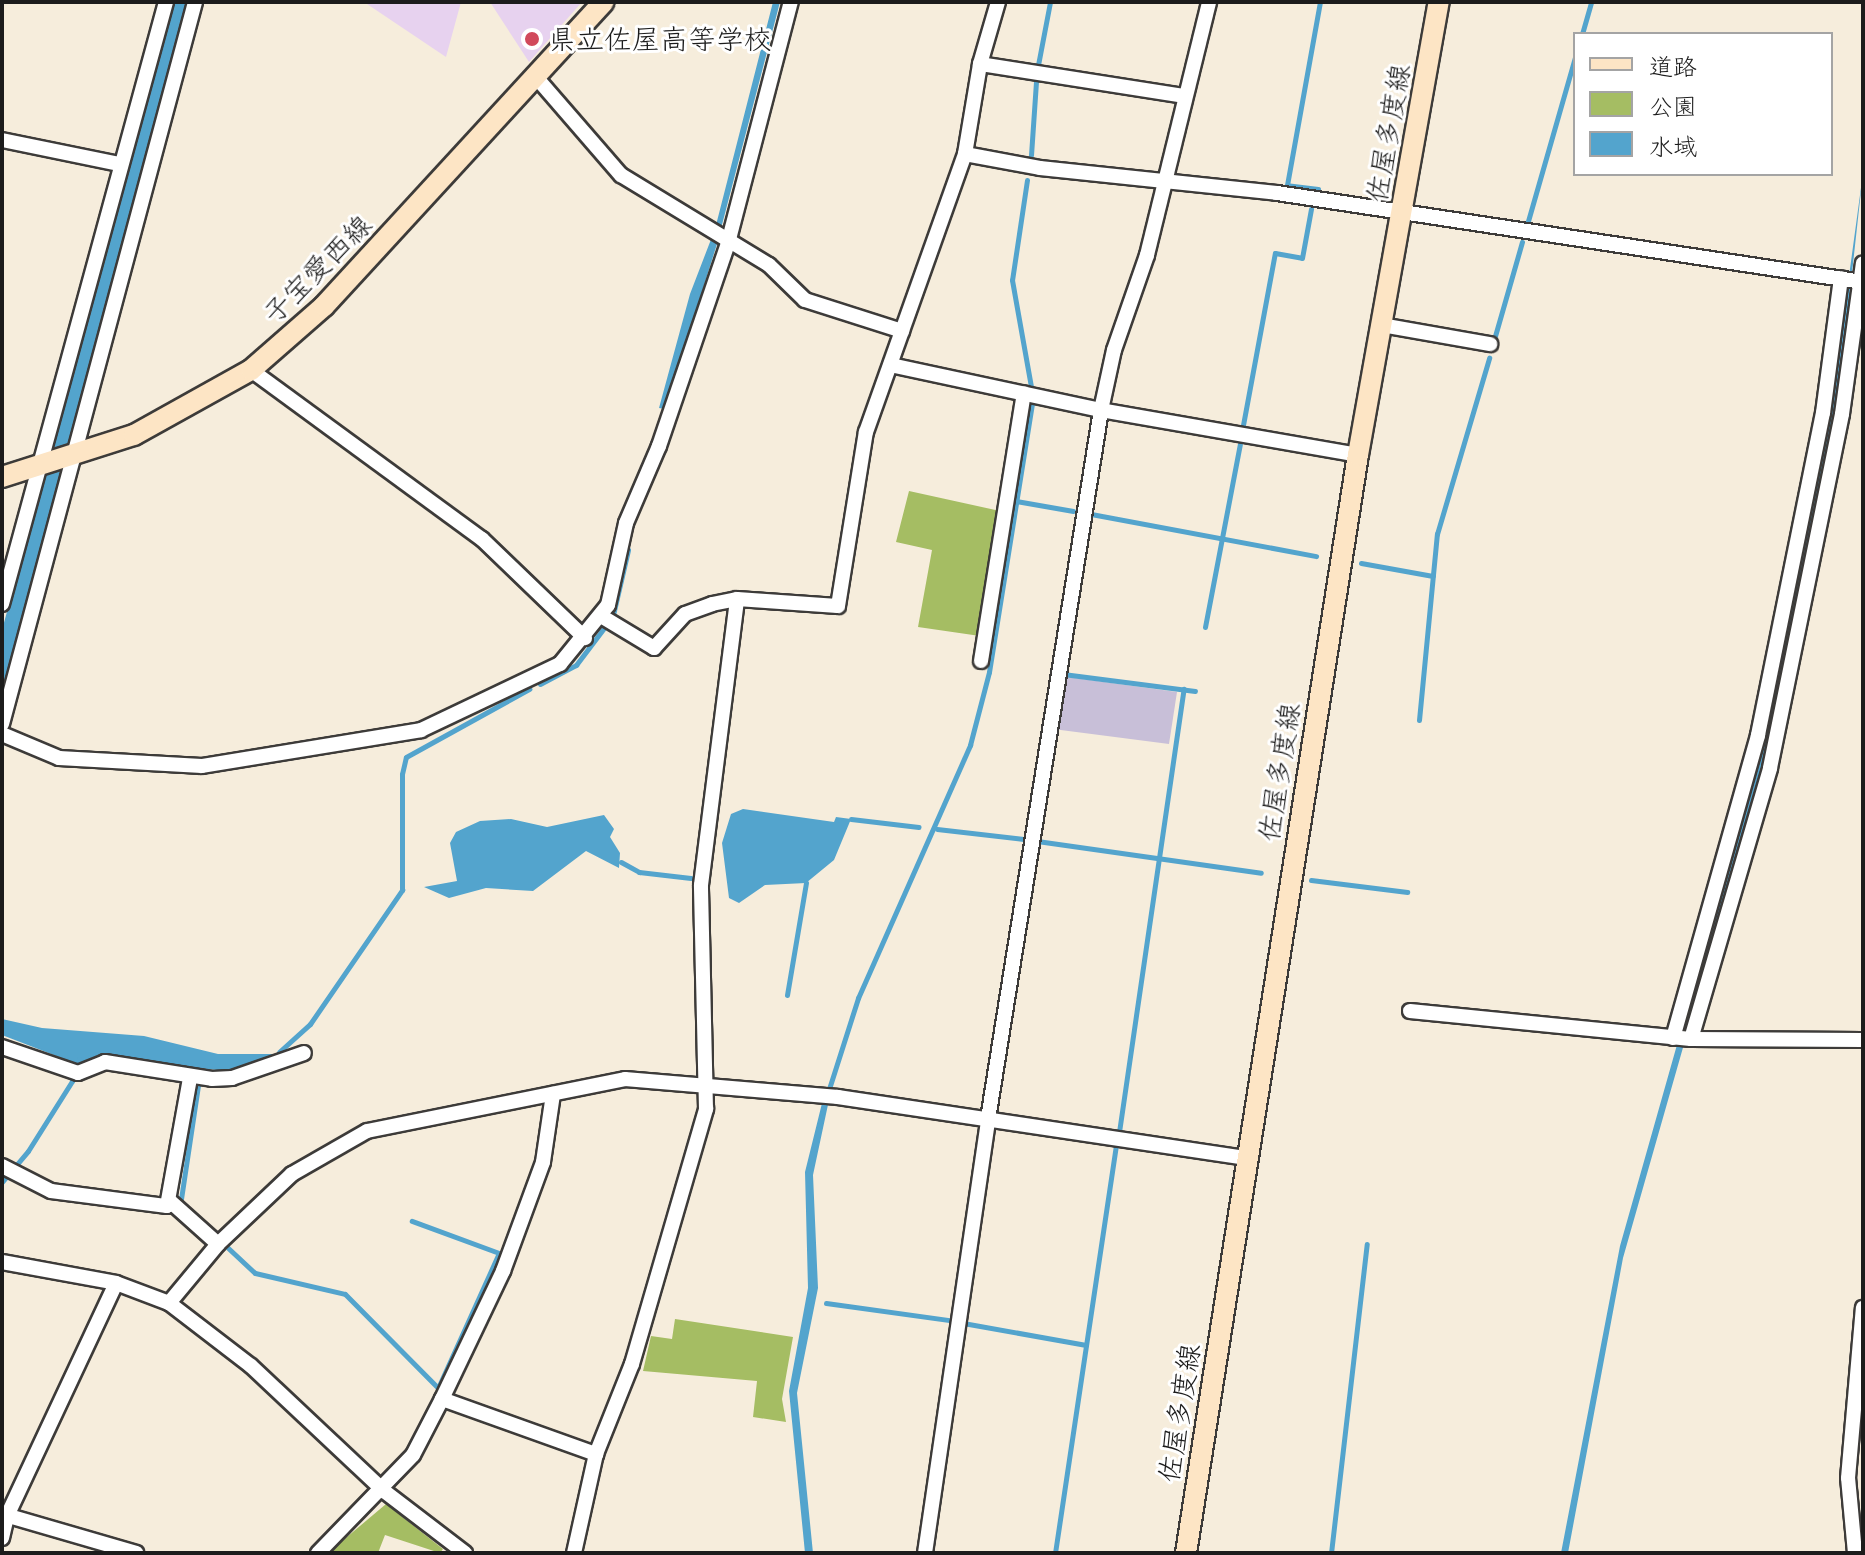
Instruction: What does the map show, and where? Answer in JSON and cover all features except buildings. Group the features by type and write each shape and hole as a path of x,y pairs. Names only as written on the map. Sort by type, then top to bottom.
{"main road":[{"name":"子宝愛西線","path":"2,477 72,457 176,414 251,370 324,306 604,2"},
{"name":"佐屋多度線","path":"1186,1553 1358,455 1439,2"}],"street":[{"path":"2,604 42,465 119,164 166,2"},
{"path":"2,724 195,2"},
{"path":"2,734 59,758 202,766 421,730 560,664 585,638 608,605 626,523 659,446 791,2"},
{"path":"601,616 654,648 685,614 737,599 838,606 866,432 965,154 980,64 998,2"},
{"path":"925,1553 988,1119 1101,410 1209,2"},
{"path":"980,64 1185,96"},
{"path":"536,77 621,175 769,265 805,300 902,331"},
{"path":"2,140 119,164"},
{"path":"965,154 1040,168 1164,181 1853,280"},
{"path":"1682,1038 1767,738 1819,483 1853,280 1863,263"},
{"path":"1382,325 1490,344"},
{"path":"891,365 1101,410 1358,455"},
{"path":"251,370 482,539 585,638"},
{"path":"981,661 1024,393"},
{"path":"574,1553 596,1454 632,1364 706,1109 708,1086 701,885 737,599"},
{"path":"1410,1011 1682,1038 1863,1040"},
{"path":"2,1047 75,1072 105,1062 190,1078 232,1078 304,1053"},
{"path":"8,1169 51,1191 167,1206 171,1202 190,1078"},
{"path":"169,1303 218,1244 292,1174 367,1131 634,1078 827,1096 1246,1158"},
{"path":"318,1553 384,1491 413,1455 442,1399 503,1271 543,1162 553,1094"},
{"path":"171,1202 218,1244"},
{"path":"2,1262 116,1283 169,1303 251,1366 384,1491 465,1553"},
{"path":"2,1538 4,1515 116,1283"},
{"path":"1855,1553 1848,1478 1863,1308"},
{"path":"442,1399 596,1454"},
{"path":"4,1515 136,1553"}],"shaded area":[{"path":"364,2 461,2 446,57"},
{"name":"県立佐屋高等学校","path":"490,2 582,2 529,62"},
{"path":"1060,676 1177,692 1169,744 1053,729"}],"green space":[{"path":"909,491 1000,511 980,636 918,627 932,550 896,542"},
{"path":"675,1319 793,1337 782,1399 786,1422 753,1417 757,1381 643,1371 651,1336 672,1339"},
{"path":"386,1504 443,1549 440,1553 385,1535 378,1553 328,1553"}],"water":[{"path":"173,2 188,2 2,701 2,630"},
{"path":"773,2 780,2 717,244 665,409 659,408 690,294 715,229"},
{"path":"1863,173 1836,418 1769,746 1623,1258 1568,1553 1561,1553 1620,1246 1767,727 1830,416"},
{"path":"743,809 834,822 836,817 851,819 834,860 806,883 765,885 739,903 729,898 722,843 731,814"},
{"path":"604,815 614,829 610,837 620,853 619,868 586,851 533,891 486,888 449,898 424,887 457,881 450,843 456,832 480,821 511,819 547,827"},
{"path":"2,1019 42,1028 144,1036 218,1054 284,1054 237,1072 97,1058 77,1064 2,1035"},
{"path":"826,1087 829,1100 813,1175 818,1288 797,1393 813,1553 805,1553 789,1391 808,1288 805,1172"}],"waterway":[{"path":"1038,65 1050,2"},
{"path":"1318,189 1287,185 1320,2"},
{"path":"1583,32 1591,2"},
{"path":"1528,221 1573,64"},
{"path":"1031,155 1036,81"},
{"path":"1027,180 1012,280 1031,387"},
{"path":"1243,425 1275,253 1302,258 1311,209"},
{"path":"1495,336 1522,242"},
{"path":"1419,720 1437,534 1489,358"},
{"path":"828,1092 858,998 970,745 989,672 1032,403"},
{"path":"1205,627 1240,444"},
{"path":"1016,501 1073,511"},
{"path":"1091,514 1316,556"},
{"path":"613,615 628,550"},
{"path":"1361,563 1433,576"},
{"path":"540,684 576,665 604,628"},
{"path":"1063,674 1195,691"},
{"path":"279,1052 310,1024 402,890 402,774 406,757 529,689"},
{"path":"1119,1132 1184,689"},
{"path":"851,819 919,827"},
{"path":"937,829 1023,839"},
{"path":"1037,841 1261,873"},
{"path":"621,862 639,872 691,878"},
{"path":"1311,880 1407,892"},
{"path":"787,995 806,883"},
{"path":"2,1182 28,1151 72,1081 79,1059"},
{"path":"181,1199 198,1085"},
{"path":"1055,1553 1116,1143"},
{"path":"227,1247 255,1273 345,1294 438,1388 499,1253 412,1221"},
{"path":"1331,1553 1367,1244"},
{"path":"826,1303 955,1321"},
{"path":"963,1323 1086,1345"}],"place":[{"name":"県立佐屋高等学校","path":"532,39"}]}
